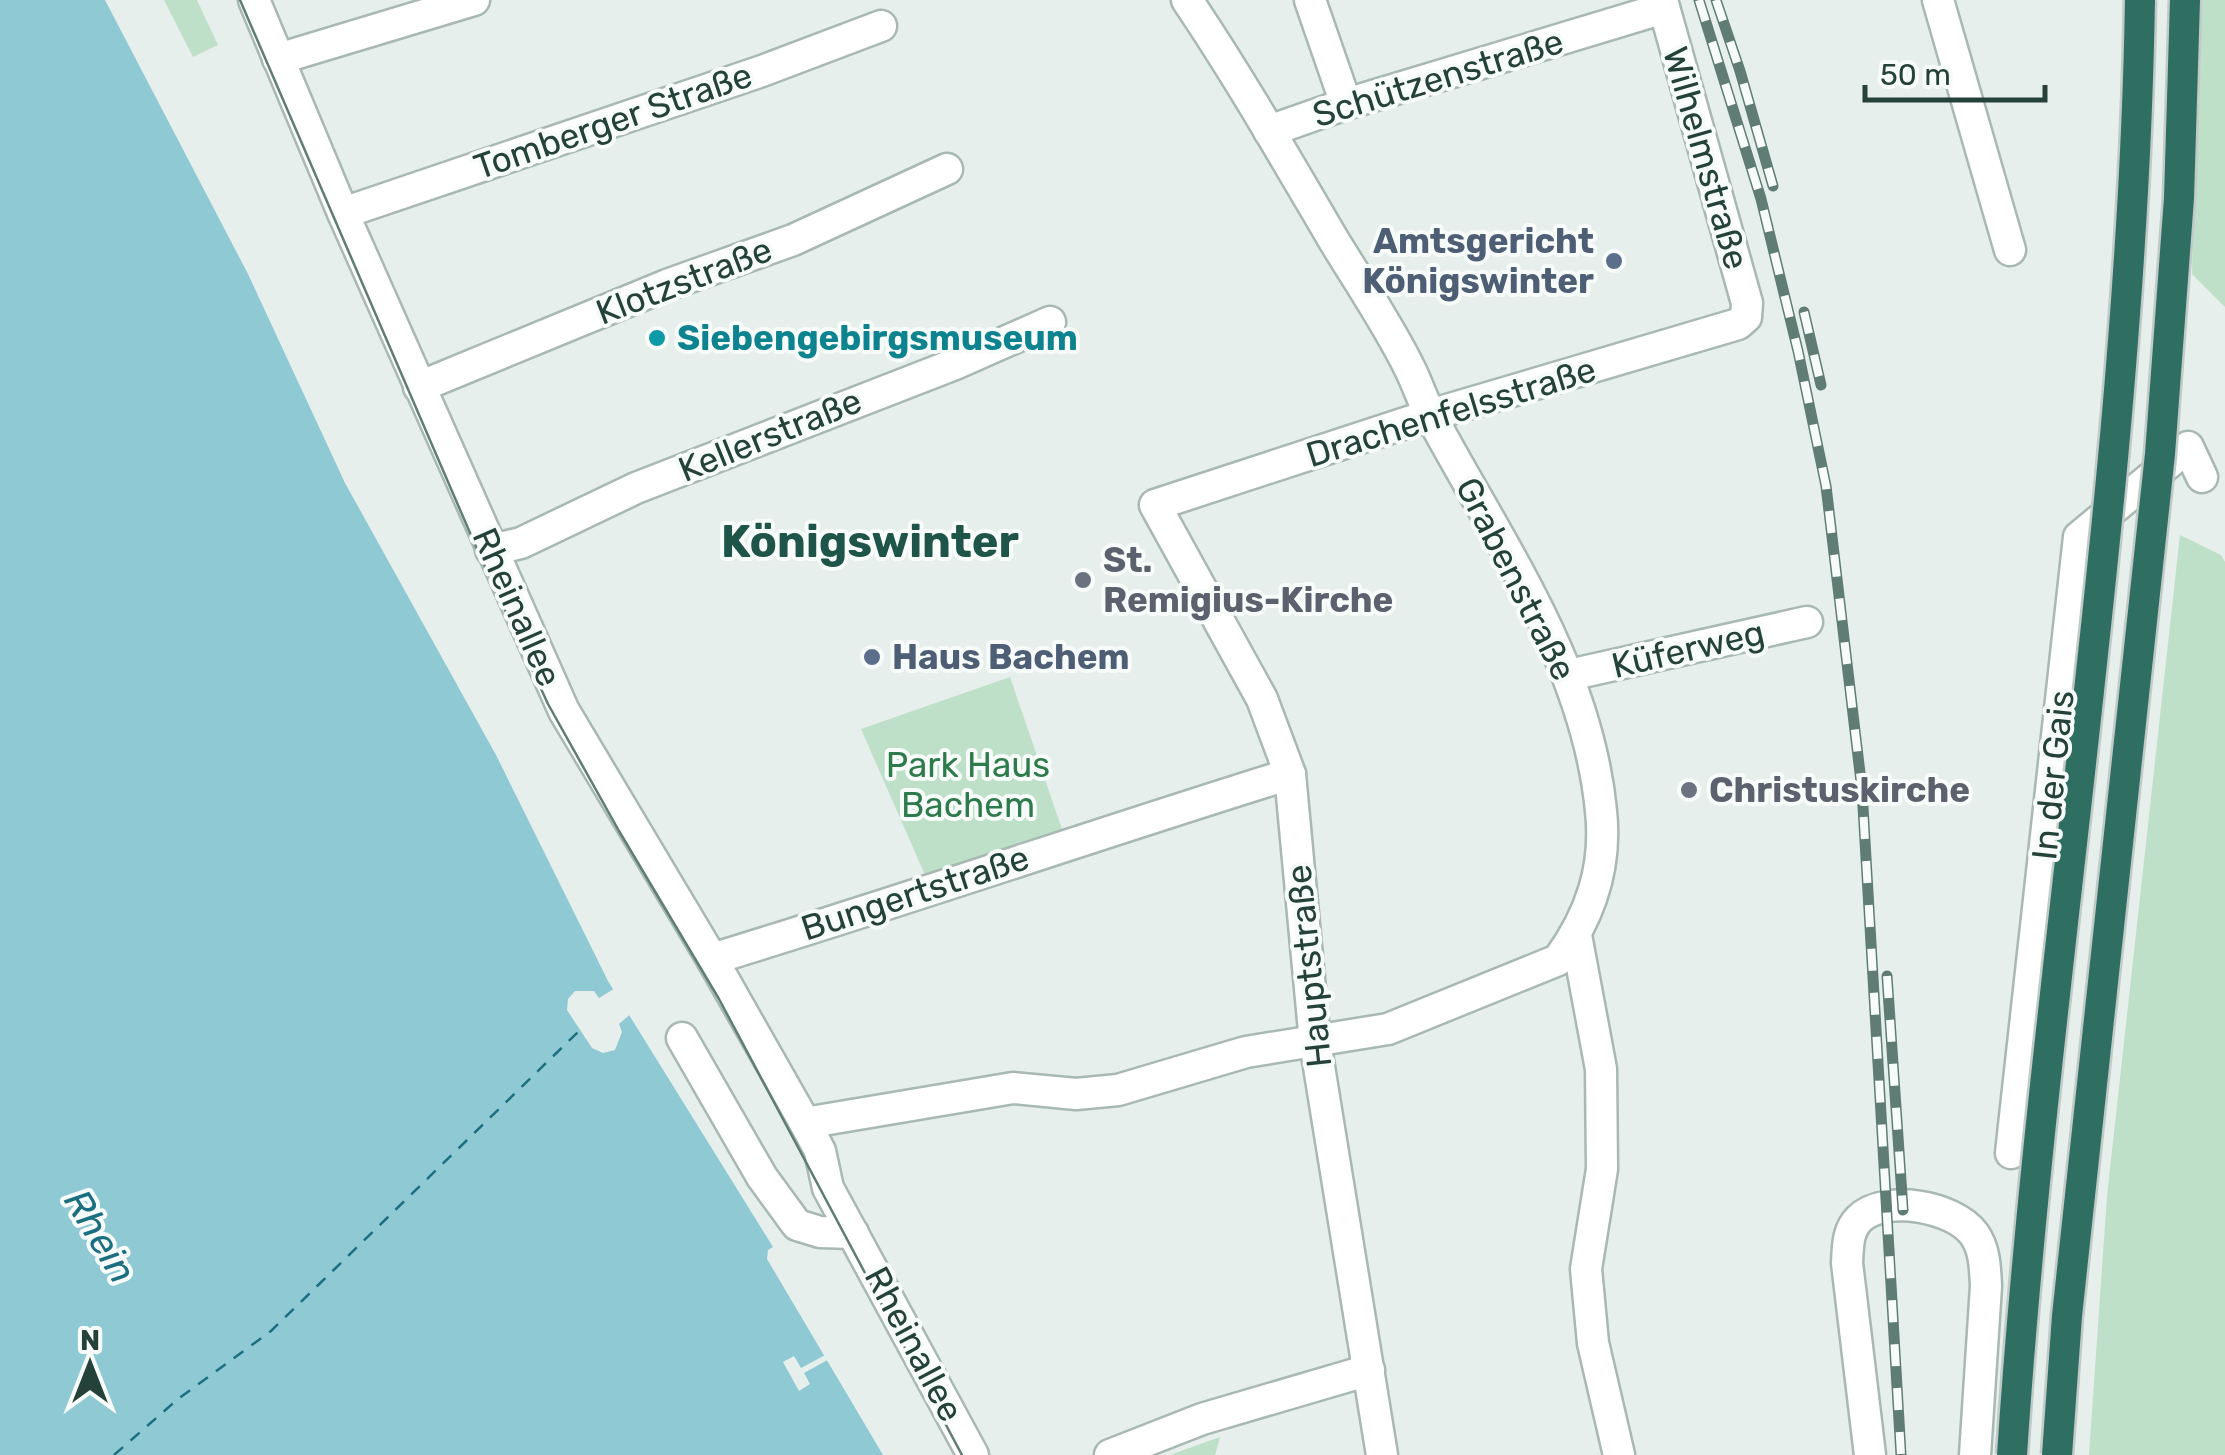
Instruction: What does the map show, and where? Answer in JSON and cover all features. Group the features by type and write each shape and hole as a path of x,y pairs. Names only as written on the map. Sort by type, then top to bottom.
{"highway":[{"path":"2012,1455 2022,1302 2114,451 2133,198 2140,0"},
{"path":"2056,1455 2066,1316 2160,454 2179,198 2185,0"}],"street":[{"name":"Rheinallee","path":"254,0 343,214 564,711 805,1123 820,1152 828,1188 974,1455"},
{"path":"278,59 474,0"},
{"name":"Grabenstraße","path":"805,1123 1013,1088 1076,1094 1118,1090 1246,1052 1388,1028 1558,960 1592,902 1601,868 1602,812 1569,676 1510,553 1430,415 1409,368 1270,131 1187,0"},
{"path":"1310,0 1346,104"},
{"path":"1938,0 2010,250"},
{"name":"Schützenstraße","path":"1270,131 1663,4"},
{"name":"Wilhelmstraße","path":"1663,4 1746,303 1746,317"},
{"name":"Tomberger Straße","path":"343,214 762,71 881,26"},
{"name":"Klotzstraße","path":"419,386 667,285 794,240 947,170"},
{"name":"Drachenfelsstraße","path":"1155,506 1430,415 1738,324 1746,317"},
{"name":"Kellerstraße","path":"491,550 521,543 636,488 955,364 1050,322"},
{"name":"In der Gais","path":"2010,1154 2080,536 2188,447 2202,477"},
{"name":"Hauptstraße","path":"1155,506 1262,699 1290,774 1315,1042 1382,1455"},
{"name":"Küferweg","path":"1569,676 1808,622"},
{"name":"Bungertstraße","path":"712,959 880,909 1055,846 1290,774"},
{"path":"1576,935 1600,1069 1602,1170 1586,1269 1594,1343 1619,1455"},
{"name":"Rheinallee","path":"682,1038 770,1187 797,1225 820,1232 853,1233"},
{"path":"770,1187 803,1200 828,1188"},
{"path":"1870,1455 1848,1240 1860,1218 1875,1209 1916,1206 1949,1213 1960,1220 1979,1243 1985,1262 1975,1455"},
{"path":"1110,1455 1202,1419 1369,1370"}],"green space":[{"path":"164,0 197,0 218,45 193,57"},
{"path":"2199,0 2225,0 2225,307 2192,274"},
{"path":"2180,535 2221,555 2225,562 2225,1455 2089,1455 2107,1196"},
{"name":"Park Haus Bachem","path":"1010,677 1065,838 929,884 861,729"},
{"path":"1220,1437 1215,1455 1170,1455"}],"water":[{"name":"Rhein","path":"0,0 105,0 248,274 345,483 496,755 608,981 773,1247 768,1250 767,1259 883,1455 0,1455"}],"pier":[{"path":"617,987 633,1012 619,1024 622,1032 615,1050 603,1053 592,1048 567,1010 568,999 575,991 594,991 599,998"},
{"path":"829,1353 831,1358 804,1373 810,1384 799,1391 783,1362 794,1356 801,1368"}],"ferry route":[{"path":"114,1455 178,1399 271,1331 580,1030"}],"tram line":[{"path":"240,0 548,704 719,999 962,1455"}],"railway":[{"path":"1699,0 1761,199 1826,486 1862,790 1901,1455"},
{"path":"1716,0 1773,186"},
{"path":"1804,312 1821,385"},
{"path":"1887,976 1903,1210"}],"place":[{"name":"Amtsgericht Königswinter","path":"1614,261"},
{"name":"Siebengebirgsmuseum","path":"657,338"},
{"name":"St. Remigius-Kirche","path":"1083,580"},
{"name":"Haus Bachem","path":"872,657"},
{"name":"Christuskirche","path":"1689,790"}],"district":[{"name":"Königswinter","path":"870,541"}]}
